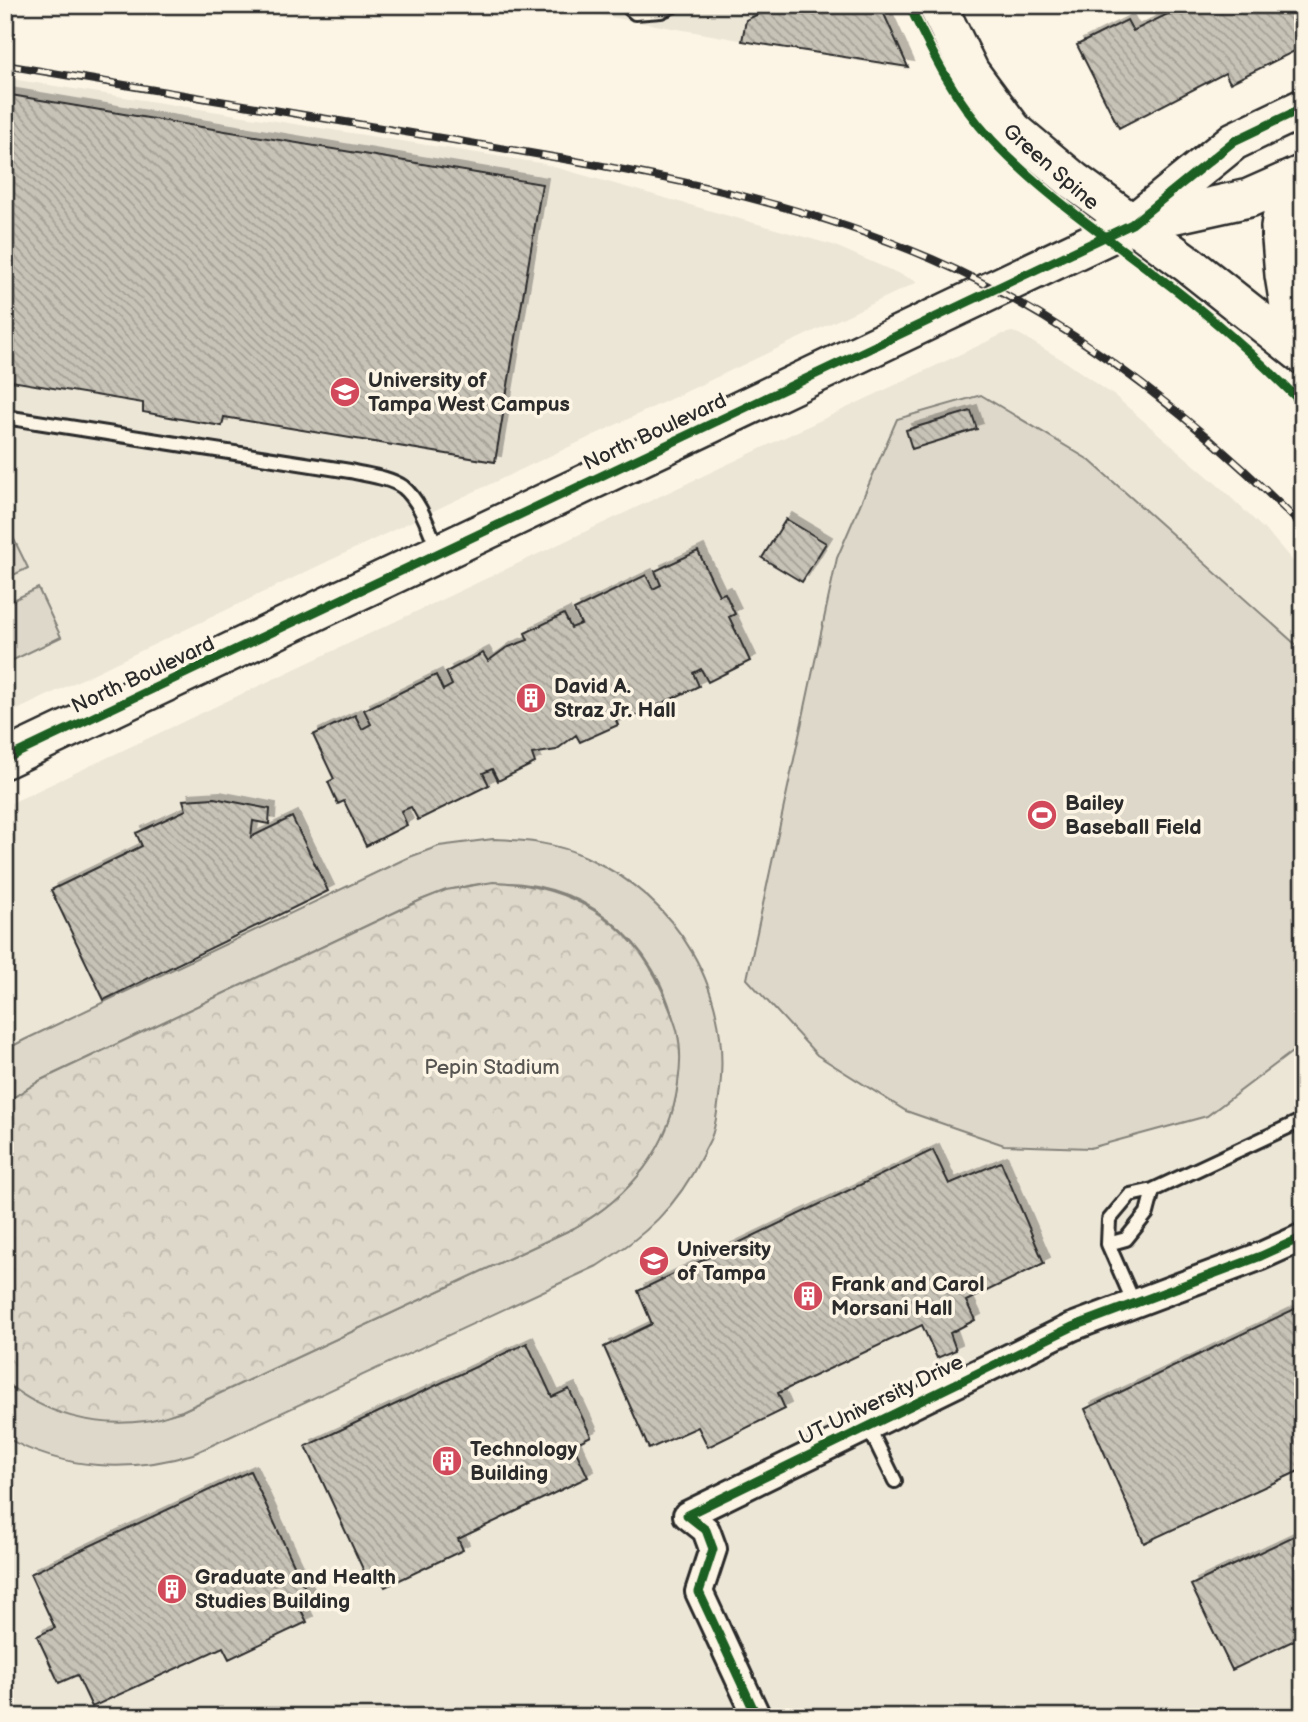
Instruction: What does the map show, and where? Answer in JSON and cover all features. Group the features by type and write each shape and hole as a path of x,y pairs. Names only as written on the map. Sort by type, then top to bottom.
{"street":[{"path":"937,5 970,72 1013,130 1074,181 1299,352"},
{"name":"North Boulevard","path":"1132,224 1234,141 1303,108"},
{"path":"1295,178 1280,227 1284,275 1299,352"},
{"name":"North Boulevard","path":"5,760 1132,224 1249,198 1295,178"},
{"name":"UT University Drive","path":"757,1717 699,1592 713,1549 706,1530 687,1516 1072,1327 1261,1256 1303,1237"}],"lane":[{"path":"626,5 635,13 661,11 674,5"},
{"path":"5,417 350,471 384,479 402,486 415,500 439,553"},
{"path":"1134,1303 1108,1244 1109,1220 1130,1195 1153,1190 1303,1120"},
{"path":"1108,1244 1126,1239 1147,1213 1153,1190"},
{"path":"868,1425 895,1480"}],"shaded area":[{"path":"543,5 879,5 909,70"},
{"name":"University of Tampa West Campus","path":"5,78 540,163 833,245 918,282 17,710 5,713"},
{"name":"University of Tampa","path":"1012,332 1066,362 1116,397 1220,487 1273,538 1303,573 1303,1717 5,1717 5,806"}],"green space":[{"name":"Bailey Baseball Field","path":"981,395 1089,460 1303,651 1303,1041 1207,1116 1090,1148 1004,1145 906,1111 817,1055 747,979 837,558 897,419"},
{"path":"5,521 28,568 5,579"},
{"path":"38,588 61,637 5,664 5,604"},
{"path":"493,839 529,841 564,848 619,875 647,897 672,923 692,951 707,983 717,1017 721,1053 720,1090 711,1138 692,1174 670,1205 645,1231 597,1266 193,1454 145,1464 97,1465 50,1456 5,1437 5,1382 48,1406 99,1421 131,1422 182,1411 574,1228 638,1175 672,1112 678,1046 660,984 622,931 567,895 499,883 421,900 41,1080 5,1103 5,1050 407,858 439,846"},
{"name":"Pepin Stadium","path":"493,882 547,890 594,910 615,925 633,944 649,965 662,990 678,1036 678,1083 674,1107 657,1149 630,1185 595,1215 574,1228 182,1411 126,1423 89,1420 36,1403 5,1382 5,1103 41,1080 421,900 446,890"}],"building":[{"path":"777,5 880,5 908,67 742,41 746,20"},
{"path":"1186,5 1204,5 1205,9 1213,5 1303,5 1303,47 1230,83 1225,73 1119,128 1077,45 1127,20 1133,31"},
{"path":"5,94 542,184 495,462 224,417 222,426 143,412 143,403 5,380"},
{"path":"971,411 977,429 912,449 906,430"},
{"path":"786,519 826,543 802,582 762,558"},
{"name":"David A. Straz Jr. Hall","path":"698,551 719,595 725,593 735,614 729,617 750,661 708,682 701,669 693,673 699,686 627,720 621,707 612,711 618,725 580,742 576,735 556,750 532,754 535,763 498,781 492,769 483,773 489,785 418,820 411,807 401,811 407,825 366,846 344,801 338,804 328,782 334,779 313,735 355,715 362,729 371,724 364,710 436,675 443,690 452,685 446,672 483,653 488,661 506,648 528,640 525,633 564,614 571,628 581,624 574,610 646,575 653,589 661,585 655,571"},
{"path":"214,798 270,809 269,824 253,821 251,837 292,817 328,891 104,1000 51,890 142,846 136,833 186,810 183,800"},
{"name":"Frank and Carol Morsani Hall","path":"933,1150 949,1184 1001,1162 1044,1263 966,1301 975,1320 950,1333 956,1350 937,1358 922,1325 778,1393 785,1409 708,1447 698,1427 649,1449 604,1347 652,1324 638,1291"},
{"path":"1303,1305 1303,1469 1144,1543 1085,1409"},
{"name":"Technology Building","path":"527,1343 552,1397 569,1389 591,1436 573,1445 588,1477 458,1539 463,1550 385,1587 379,1575 368,1580 306,1446"},
{"name":"Graduate and Health Studies Building","path":"250,1471 313,1605 301,1610 307,1622 229,1659 223,1647 92,1707 77,1675 59,1683 37,1636 55,1628 30,1574"},
{"path":"1296,1535 1303,1550 1303,1636 1232,1670 1191,1585"}],"railway":[{"path":"5,65 639,173 759,200 875,236 984,284 1083,342 1176,411 1220,448 1303,527"}],"cycle path":[{"name":"Green Spine","path":"909,5 956,93 992,140 1031,178 1198,307 1303,404"},
{"path":"5,759 1132,224 1234,141 1303,108"},
{"path":"757,1717 699,1592 713,1549 706,1530 687,1515 1072,1327 1261,1256 1303,1237"}],"place":[{"name":"University of Tampa West Campus","path":"345,392"},
{"name":"David A. Straz Jr. Hall","path":"531,698"},
{"name":"Bailey Baseball Field","path":"1042,815"},
{"name":"University of Tampa","path":"654,1261"},
{"name":"Frank and Carol Morsani Hall","path":"808,1296"},
{"name":"Technology Building","path":"447,1461"},
{"name":"Graduate and Health Studies Building","path":"172,1589"}]}
